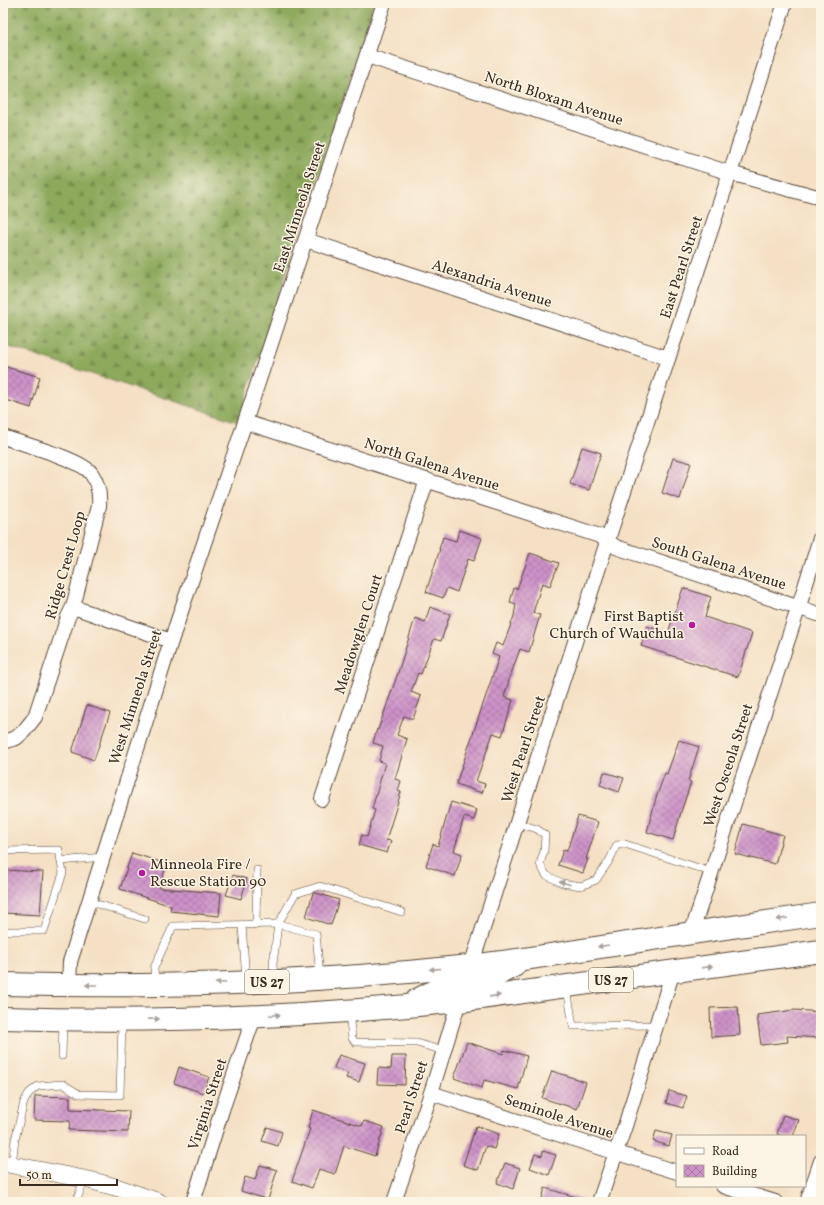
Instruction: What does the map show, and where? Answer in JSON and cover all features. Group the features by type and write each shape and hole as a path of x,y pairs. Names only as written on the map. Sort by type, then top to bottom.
{"highway":[{"name":"US 27","path":"3,984 155,985 246,983 471,966 821,914"},
{"name":"US 27","path":"3,1018 122,1020 254,1016 401,1007 459,1001 821,951"},
{"path":"459,1001 471,990 486,980 529,958"},
{"path":"401,1007 442,987 457,978 471,966"}],"street":[{"name":"East Minneola Street","path":"245,422 384,3"},
{"name":"East Pearl Street","path":"607,542 786,3"},
{"name":"North Bloxam Avenue","path":"367,56 730,173 821,198"},
{"name":"Alexandria Avenue","path":"306,240 668,358"},
{"name":"North Galena Avenue","path":"245,422 600,536 607,542"},
{"name":"West Minneola Street","path":"69,985 70,962 88,901 171,641 245,422"},
{"name":"Ridge Crest Loop","path":"3,437 75,461 92,474 97,484 100,497 73,607 68,617 35,717 28,727 16,738 3,742"},
{"name":"Meadowglen Court","path":"322,799 427,480"},
{"name":"West Osceola Street","path":"691,934 821,535"},
{"name":"South Galena Avenue","path":"607,542 616,547 798,606 821,615"},
{"name":"West Pearl Street","path":"471,966 607,542"},
{"path":"73,607 171,641"},
{"path":"599,1202 626,1123 673,971"},
{"name":"Pearl Street","path":"394,1202 431,1093 459,1001"},
{"name":"Virginia Street","path":"193,1202 254,1016"},
{"name":"Seminole Avenue","path":"431,1093 676,1172"},
{"path":"807,1202 821,1161"},
{"path":"7,1164 119,1188 159,1202"},
{"path":"726,1187 775,1202"}],"lane":[{"path":"517,823 537,829 545,835 544,850 540,864 546,875 562,882 581,886 596,880 609,861 617,845 625,844 711,872"},
{"path":"3,851 59,850 63,873 44,931 3,931"},
{"path":"61,861 102,857"},
{"path":"256,925 257,870"},
{"path":"274,981 273,964 278,924 295,894 320,886 402,912"},
{"path":"88,901 145,919"},
{"path":"155,985 154,968 174,926 278,924 316,934 320,978"},
{"path":"242,925 246,983"},
{"path":"566,986 572,1026 657,1025"},
{"path":"349,1011 352,1038 355,1042 417,1043 444,1051"},
{"path":"62,1056 63,1020"},
{"path":"7,1164 24,1102 29,1093 38,1086 63,1084 79,1094 120,1095 122,1020"},
{"path":"76,1202 84,1180"}],"green space":[{"path":"3,3 374,3 238,422 3,345"}],"building":[{"path":"3,366 40,377 31,408 3,399"},
{"path":"582,447 601,453 589,490 570,484"},
{"path":"673,458 691,463 680,499 662,493"},
{"path":"459,530 482,538 474,561 468,559 457,592 447,588 443,598 426,592 443,537 456,541"},
{"path":"530,553 559,563 550,586 542,583 533,613 540,615 529,652 520,649 510,677 504,697 513,700 502,736 493,733 476,781 485,784 482,793 456,784 499,657 492,654 496,643 503,646 514,616 516,604 510,602 514,588 517,589"},
{"path":"683,588 711,597 705,617 752,633 738,677 641,646 647,626 668,633"},
{"path":"430,607 450,614 441,641 434,639 421,674 418,673 411,692 421,696 413,719 404,716 397,735 407,739 395,779 401,781 398,791 401,792 386,840 391,841 387,853 359,845 362,835 367,837 375,810 372,809 385,763 379,761 383,746 373,743 397,676 415,618 425,622"},
{"path":"87,705 110,713 94,760 72,752"},
{"path":"679,740 699,747 688,781 691,782 673,840 647,832 656,798 665,773 667,774"},
{"path":"604,772 624,778 619,792 600,785"},
{"path":"451,802 477,810 474,820 464,817 454,851 462,854 455,876 426,866 433,844 438,846"},
{"path":"578,816 598,822 583,873 558,865 563,850 567,851"},
{"path":"743,824 783,835 775,864 735,854"},
{"path":"132,853 167,864 159,888 221,893 219,916 170,911 171,906 120,889"},
{"path":"3,870 43,872 40,915 3,913"},
{"path":"233,875 247,879 241,899 226,895"},
{"path":"313,893 339,900 331,925 306,917"},
{"path":"738,1007 740,1035 711,1037 710,1008"},
{"path":"795,1010 821,1012 821,1038 787,1036 788,1042 761,1045 757,1015"},
{"path":"467,1042 503,1054 504,1050 527,1056 518,1089 484,1080 482,1088 454,1078"},
{"path":"339,1055 365,1063 359,1082 346,1078 348,1073 334,1068"},
{"path":"392,1056 406,1056 405,1085 377,1084 378,1068 391,1069"},
{"path":"179,1067 209,1077 203,1093 174,1083"},
{"path":"552,1071 586,1082 577,1109 542,1098"},
{"path":"669,1091 687,1096 683,1108 666,1103"},
{"path":"35,1096 70,1097 70,1109 129,1111 128,1132 69,1130 70,1121 34,1120"},
{"path":"313,1110 362,1126 364,1121 384,1127 375,1156 344,1146 335,1174 319,1169 312,1188 292,1181 310,1129 308,1128"},
{"path":"783,1115 799,1120 793,1135 777,1134"},
{"path":"476,1126 499,1134 494,1149 486,1146 478,1170 463,1165"},
{"path":"267,1127 282,1132 278,1146 262,1141"},
{"path":"656,1131 672,1135 669,1146 653,1141"},
{"path":"543,1151 556,1155 549,1175 530,1168 535,1154 542,1156"},
{"path":"505,1163 520,1168 513,1189 497,1183"},
{"path":"260,1165 277,1170 268,1200 241,1191 245,1177 255,1180"},
{"path":"545,1188 583,1199 583,1202 541,1202"}],"place":[{"name":"First Baptist Church of Wauchula","path":"692,625"},
{"name":"Minneola Fire / Rescue Station 90","path":"142,873"}]}
